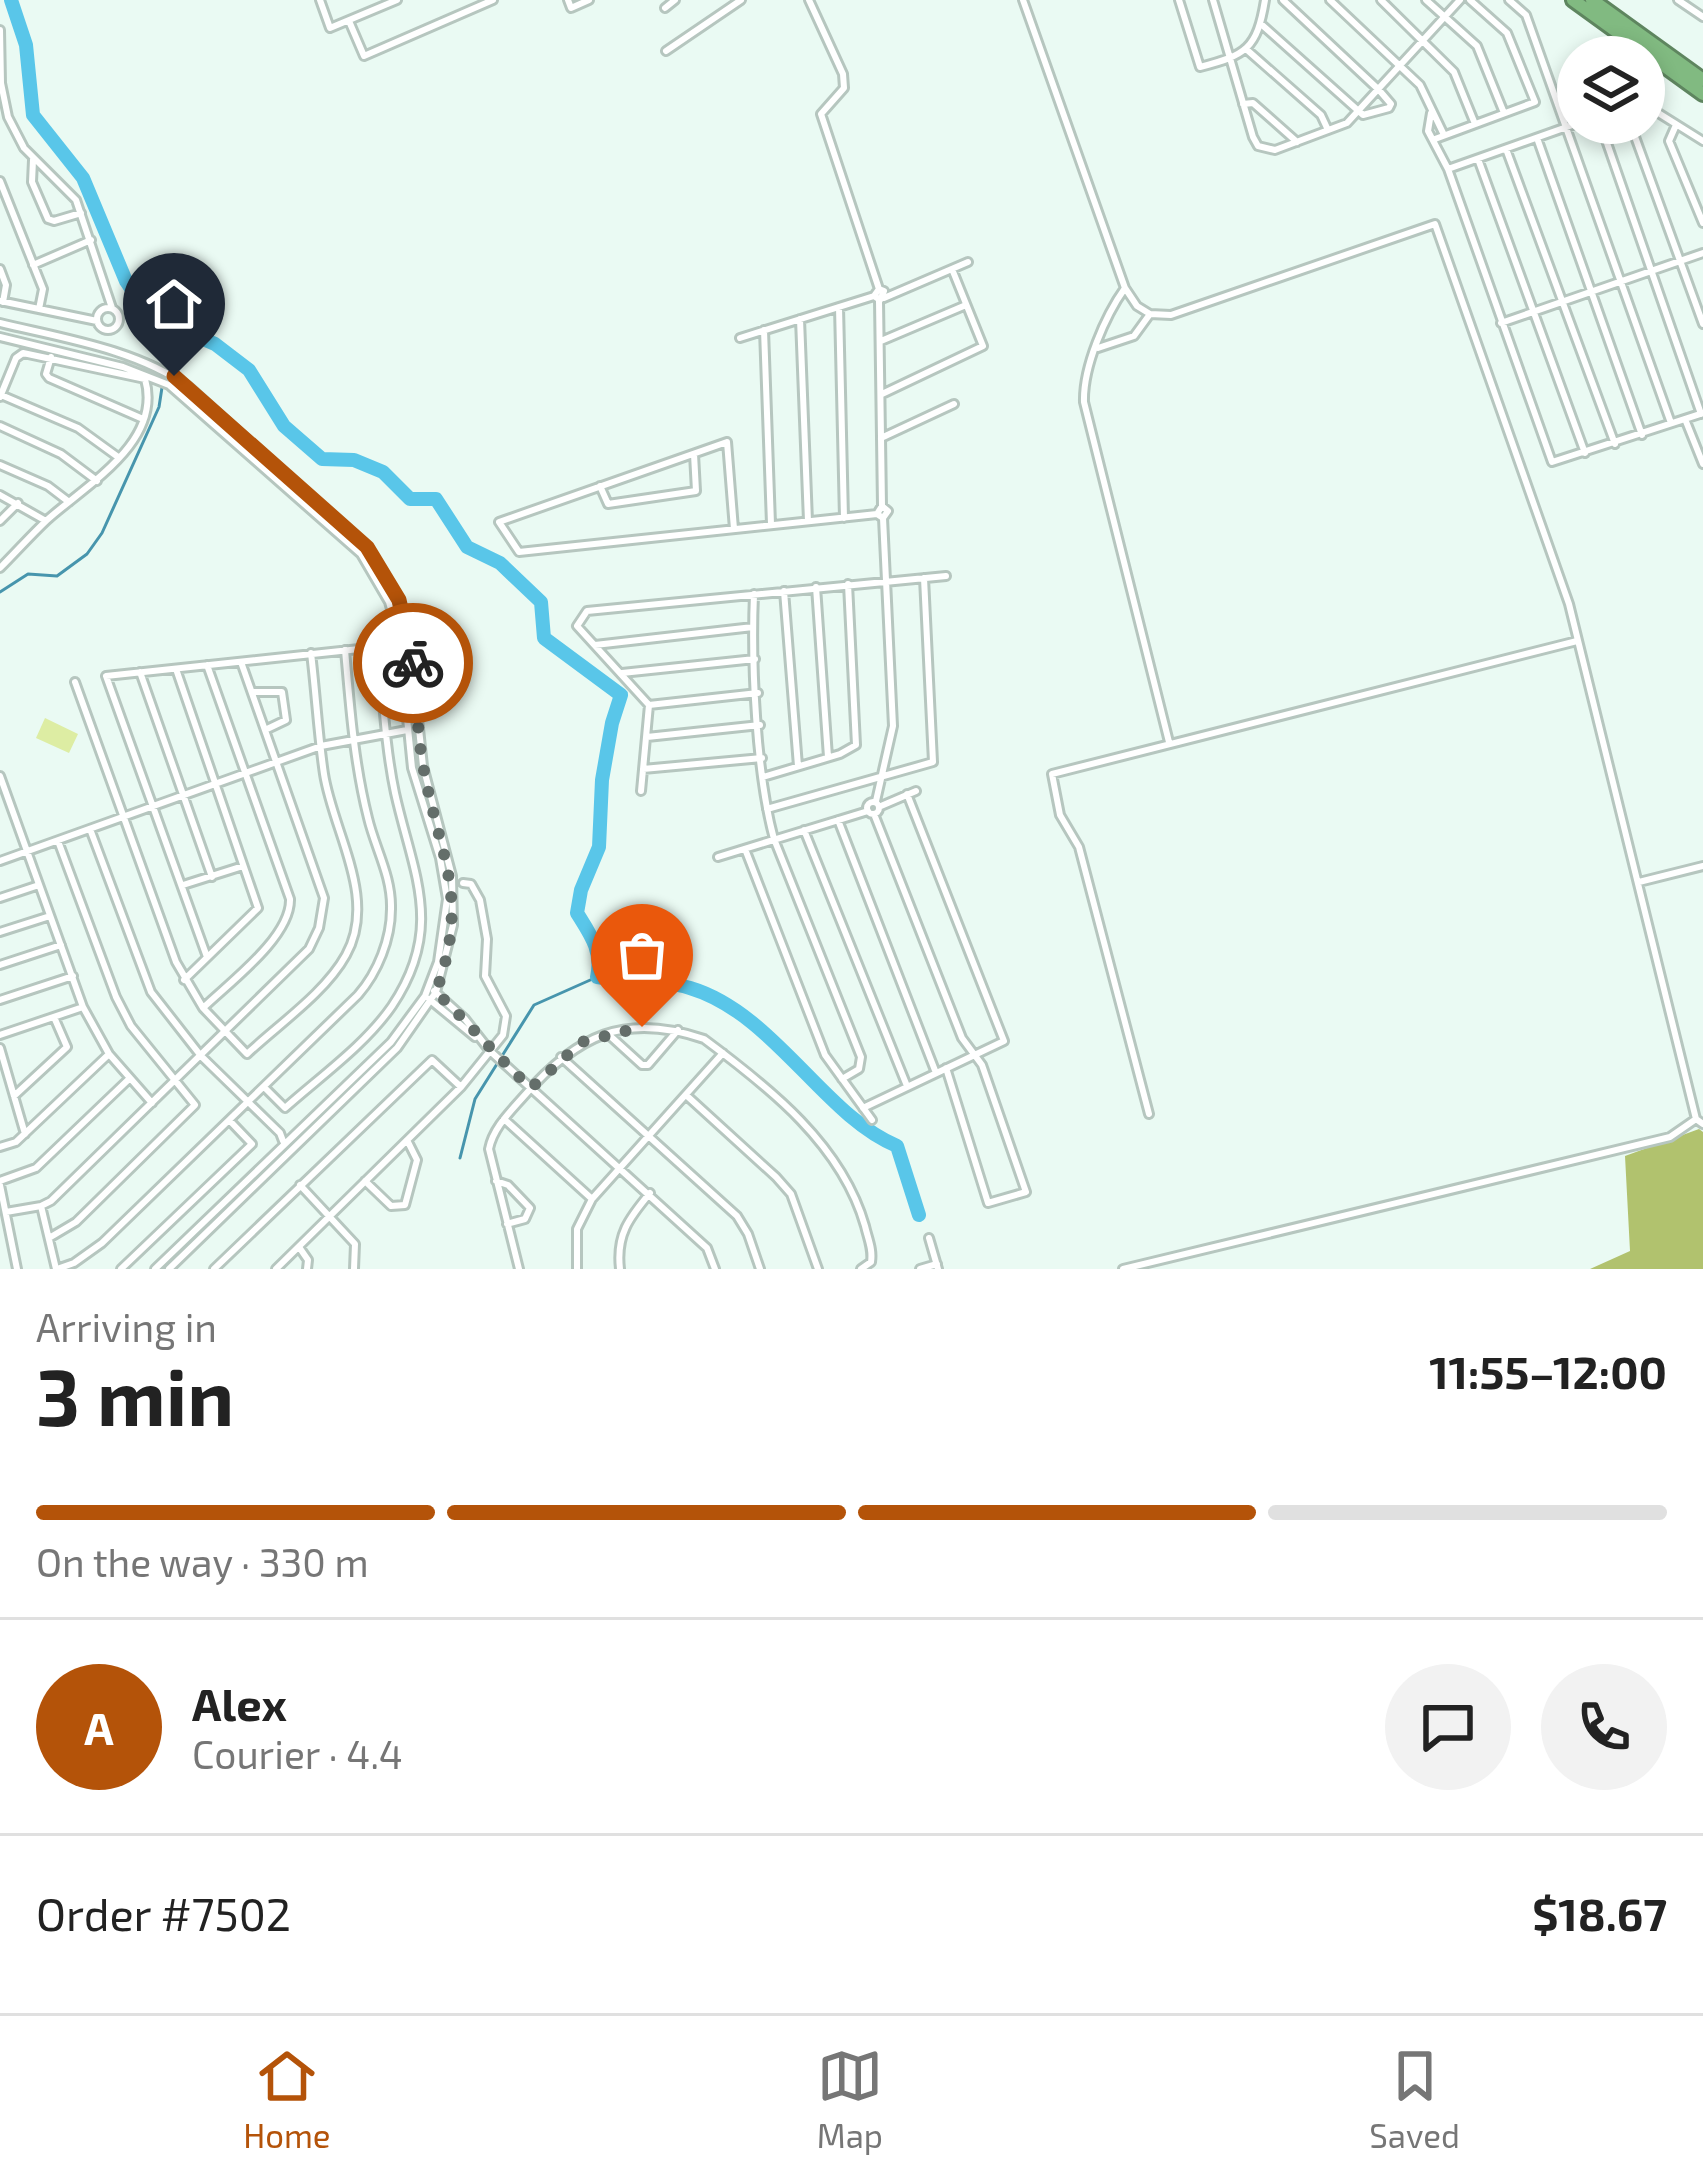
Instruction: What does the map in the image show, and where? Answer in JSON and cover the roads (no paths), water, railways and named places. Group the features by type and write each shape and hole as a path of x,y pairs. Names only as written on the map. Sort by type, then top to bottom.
{"highway":[{"path":"1573,0 1703,94"},
{"path":"1592,0 1703,80"}],"street":[{"path":"320,0 329,28 398,0"},
{"path":"359,0 364,14"},
{"path":"349,21 364,56 494,0"},
{"path":"568,0 572,8 589,0"},
{"path":"665,8 675,0"},
{"path":"666,51 741,0"},
{"path":"809,0 843,74 844,88 820,114 879,296 881,513 893,726 874,808 962,1038 982,1065 1026,1192 988,1203 946,1068"},
{"path":"1023,0 1125,288 1137,307 1150,314 1172,315 1435,224 1569,604 1699,1121 1670,1137 1123,1269"},
{"path":"1179,0 1200,67 1246,50 1258,36 1265,0"},
{"path":"1214,0 1258,146 1275,150 1347,123 1460,0"},
{"path":"1261,24 1363,115 1389,108 1379,90 1283,0"},
{"path":"1330,0 1420,85 1444,135"},
{"path":"1381,0 1454,72 1475,124"},
{"path":"1426,0 1477,46 1504,113"},
{"path":"1434,140 1534,102 1507,32 1470,0"},
{"path":"1509,0 1526,15 1557,102"},
{"path":"1678,0 1703,17"},
{"path":"0,30 0,83 8,117 33,160 71,192 118,315 118,323 107,330 100,362"},
{"path":"1246,50 1321,115 1328,130"},
{"path":"1243,104 1253,103 1297,142"},
{"path":"1432,113 1428,131 1448,169 1552,462 1702,413 1607,144"},
{"path":"1665,118 1703,141"},
{"path":"1676,125 1669,141 1703,223"},
{"path":"1448,169 1557,130"},
{"path":"1537,138 1642,435"},
{"path":"1572,144 1671,423"},
{"path":"1638,144 1703,324"},
{"path":"1506,149 1615,444"},
{"path":"1478,158 1585,453"},
{"path":"33,160 32,182 48,219 81,213"},
{"path":"0,181 43,290 39,309"},
{"path":"33,265 91,240"},
{"path":"1501,323 1703,253"},
{"path":"740,338 879,296 968,262"},
{"path":"880,395 983,346 952,268"},
{"path":"0,269 6,285 2,301 97,322 107,330"},
{"path":"1125,288 1098,348 1084,402 1168,742"},
{"path":"880,341 966,305"},
{"path":"839,307 844,518"},
{"path":"97,322 100,310 112,308"},
{"path":"1098,348 1134,335 1150,314"},
{"path":"800,319 808,521"},
{"path":"1,324 158,368 189,387 367,547 385,573 405,618 413,729"},
{"path":"764,330 771,525"},
{"path":"0,337 170,385 361,554 395,619 413,729 454,900 446,964 397,1048 169,1269"},
{"path":"0,568 46,521 98,481 133,441 148,390 145,379 23,353 16,358 0,396 78,428 118,457"},
{"path":"51,358 49,378 143,419"},
{"path":"881,439 954,404"},
{"path":"1685,419 1703,464"},
{"path":"0,426 62,454 98,481"},
{"path":"734,530 727,442 499,522 519,553 734,530 808,521 844,518 881,513"},
{"path":"600,486 608,504 696,491 694,454"},
{"path":"0,465 48,486 69,502"},
{"path":"0,495 46,521"},
{"path":"0,520 18,503"},
{"path":"641,791 649,705 577,626 586,611 946,576"},
{"path":"766,809 933,762 925,578"},
{"path":"763,777 856,745 848,584"},
{"path":"816,587 828,758"},
{"path":"784,591 798,768"},
{"path":"754,594 766,809 861,1057 860,1069 842,1079"},
{"path":"595,645 753,627"},
{"path":"1149,1114 1079,847 1060,815 1052,774 1578,640"},
{"path":"207,957 106,676 378,646 395,792 420,884 422,908 415,958 403,988 378,1024 285,1108 264,1088"},
{"path":"41,1206 57,1269 74,1263 102,1244 367,985 386,939 392,909 353,739 345,650"},
{"path":"75,682 184,980 203,1008 248,1054 328,979 346,954 357,915 355,882 331,807 311,653"},
{"path":"621,674 755,659"},
{"path":"6,1212 41,1206 309,949 324,898 241,662"},
{"path":"203,1008 283,929 290,910 208,665"},
{"path":"176,669 258,908 184,980"},
{"path":"140,673 212,877"},
{"path":"252,692 282,692 286,720 265,730"},
{"path":"649,705 758,693"},
{"path":"646,737 760,724"},
{"path":"0,861 321,746 413,729"},
{"path":"643,769 762,758"},
{"path":"0,776 83,1007 109,1054 152,1103"},
{"path":"718,857 911,793 1004,1041 863,1108"},
{"path":"838,820 936,1073"},
{"path":"90,829 151,992 201,1056 280,1132 293,1151"},
{"path":"804,830 907,1086"},
{"path":"49,1238 76,1222 195,1105 131,1026 58,841"},
{"path":"745,849 825,1055 872,1120"},
{"path":"182,886 243,866"},
{"path":"1639,882 1703,866"},
{"path":"276,1269 461,1087 506,1028 506,1016 485,976 487,939 480,900 471,884 463,883"},
{"path":"0,898 39,885"},
{"path":"0,932 50,916"},
{"path":"0,965 62,945"},
{"path":"0,1000 73,976"},
{"path":"430,994 650,1193 707,1248 715,1269"},
{"path":"155,1269 391,1042 430,994"},
{"path":"0,1035 83,1007"},
{"path":"14,1096 67,1047 55,1017"},
{"path":"519,1269 488,1149 493,1133 561,1057 582,1042 642,1027 679,1030 704,1039 828,1149 858,1203 868,1236 871,1262 861,1269"},
{"path":"607,1033 642,1065 648,1065 679,1030"},
{"path":"0,1048 25,1134"},
{"path":"577,1269 577,1229 592,1198 723,1053"},
{"path":"0,1147 16,1142 109,1054"},
{"path":"561,1057 737,1216 760,1269"},
{"path":"214,1269 432,1060 461,1087"},
{"path":"17,1269 0,1183 36,1168 129,1078"},
{"path":"686,1095 791,1194 818,1269"},
{"path":"504,1119 592,1198"},
{"path":"121,1269 252,1144 230,1121"},
{"path":"365,1181 391,1207 405,1204 417,1160 407,1140"},
{"path":"496,1181 508,1184 530,1208 525,1219 507,1224"},
{"path":"300,1185 355,1244 354,1269"},
{"path":"620,1269 619,1239 624,1224 650,1193"},
{"path":"920,1269 937,1266 929,1238"},
{"path":"299,1246 308,1260 307,1269"}],"waterway":[{"path":"11,0 26,45 33,115 83,178 126,281 150,316 215,344 249,370 284,426 322,459 354,460 383,472 410,499 436,499 467,547 500,563 541,602 544,638 621,695 602,780 599,847 577,913 597,951 597,977 690,988 748,1019 846,1112 897,1146 919,1215"},
{"path":"0,592 28,574 57,576 87,554 102,533 159,407 167,355 150,316"},
{"path":"460,1158 475,1099 534,1005 597,977"}]}
